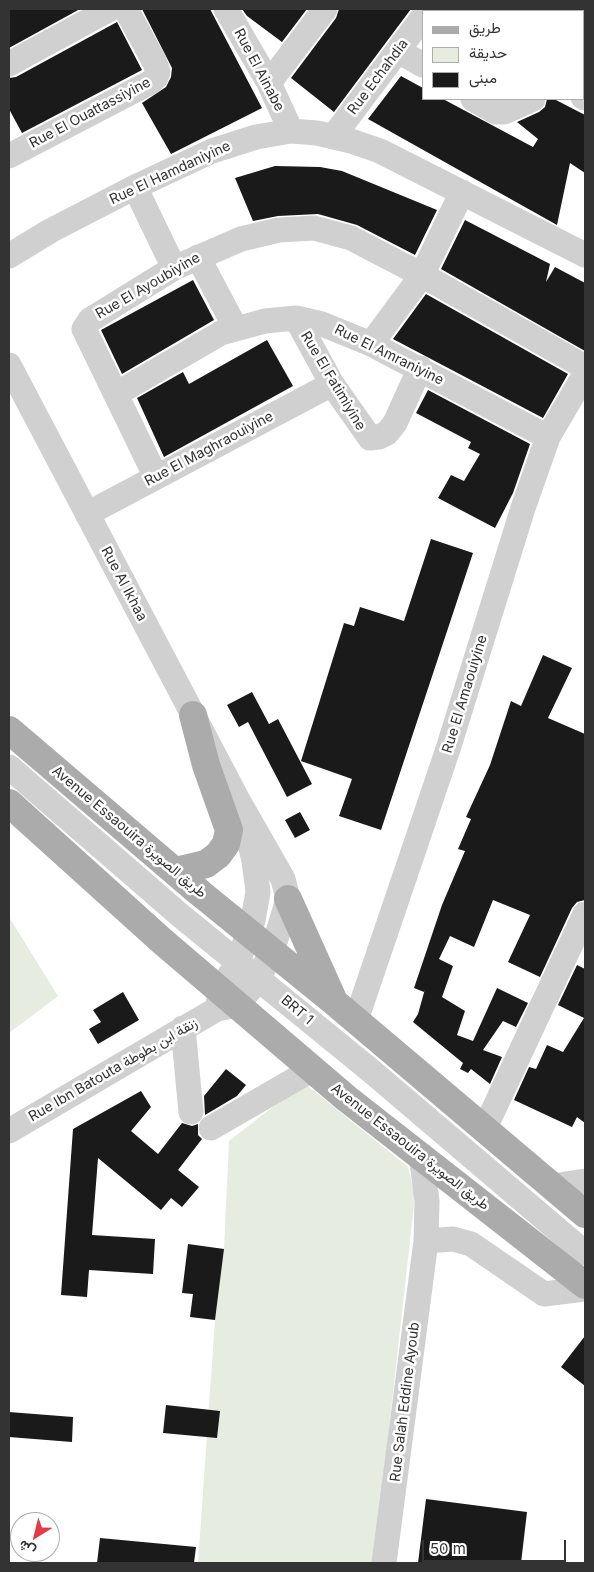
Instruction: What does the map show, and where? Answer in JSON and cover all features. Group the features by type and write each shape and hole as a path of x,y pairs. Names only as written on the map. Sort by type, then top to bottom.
{"main road":[{"path":"176,871 206,864 218,855 226,844 229,830 206,765 193,714"},
{"name":"Avenue Essaouira طريق الصويرة","path":"9,730 272,952"},
{"name":"Avenue Essaouira طريق الصويرة","path":"9,803 162,940 225,1001 585,1284"},
{"path":"288,899 333,1001"},
{"path":"272,952 356,1020 585,1214"}],"street":[{"path":"9,64 110,9"},
{"name":"Rue El Ouattassiyine","path":"9,155 151,82 156,77 158,72 155,63 126,9"},
{"name":"Rue El Ainabe","path":"226,9 269,83 291,131"},
{"path":"269,83 325,9"},
{"name":"Rue Echahdia","path":"333,137 422,19"},
{"path":"398,51 422,64"},
{"path":"475,100 496,112 504,112 532,100"},
{"name":"Rue El Hamdaniyine","path":"9,256 50,231 135,187 222,147 256,137 291,131 351,141 400,160 585,255"},
{"path":"135,187 174,268"},
{"path":"371,344 422,275 462,192"},
{"name":"Rue El Ayoubiyine","path":"156,477 116,394 85,336 84,329 86,324 174,268 241,239 279,230 314,228 351,238 422,275 585,366"},
{"path":"198,257 236,330"},
{"name":"Rue El Amraniyine","path":"116,394 221,333 265,321 296,318 322,324 371,344 420,368 548,437"},
{"name":"Rue El Fatimiyine","path":"296,318 332,384 366,435 374,439 387,433 395,423 420,368"},
{"name":"Rue Al Ikhaa","path":"9,365 239,802 283,879 288,899"},
{"name":"Rue El Amaouiyine","path":"356,1020 448,749 523,508 548,437 585,374"},
{"name":"Rue El Maghraouiyine","path":"87,514 332,384"},
{"name":"BRT 1","path":"9,768 585,1253"},
{"name":"Rue Al Ikhaa","path":"225,1001 250,934 258,892 254,861 239,802"},
{"path":"225,1001 259,979 272,952 288,899"},
{"path":"484,1130 585,914"},
{"name":"Rue Ibn Batouta زنقة ابن بطوطة","path":"9,1131 225,1001"},
{"path":"183,1028 191,1112"},
{"path":"211,1128 313,1069"},
{"name":"Rue Salah Eddine Ayoub","path":"384,1563 426,1241 427,1200 421,1155"},
{"path":"553,1186 585,1181"},
{"path":"426,1241 453,1240 471,1244 544,1294 585,1289"}],"green space":[{"path":"9,917 58,996 9,1033"},
{"path":"304,1083 408,1167 415,1196 374,1563 198,1563 215,1320 224,1249 229,1141"}],"building":[{"path":"9,9 80,9 9,48"},
{"path":"142,9 210,9 262,108 171,154 142,103 166,87 171,77 172,68"},
{"path":"242,9 307,9 282,42 247,16"},
{"path":"339,9 411,9 334,112 291,78 336,18"},
{"path":"117,22 142,70 22,133 9,109 9,78 16,77"},
{"path":"401,76 422,87 422,100 445,100 533,147 538,139 517,122 539,112 545,107 547,100 556,100 585,115 585,173 570,163 557,225 368,119"},
{"path":"275,166 320,167 342,171 437,210 415,255 357,225 318,214 278,216 253,221 235,178"},
{"path":"465,220 550,264 546,282 555,267 585,283 585,351 441,269"},
{"path":"193,280 214,320 122,374 101,330"},
{"path":"426,294 568,374 543,418 393,339"},
{"path":"267,340 293,386 164,457 137,398 183,372 189,384"},
{"path":"428,390 530,444 513,493 495,528 438,498 451,475 464,481 480,454 468,448 471,442 416,413"},
{"path":"431,539 473,553 381,830 339,816 352,779 301,761 344,623 354,626 360,607 404,621"},
{"path":"543,655 572,668 548,718 585,734 585,900 577,902 572,908 540,977 508,962 530,915 493,900 474,947 450,936 439,959 453,966 442,997 465,1011 457,1035 473,1041 497,988 528,1003 516,1027 503,1021 483,1050 502,1057 490,1084 471,1069 468,1073 460,1069 463,1063 413,1022 418,1014 425,989 424,992 414,988 442,905 465,851 458,849 471,819 466,817 490,765 511,701 521,706"},
{"path":"252,692 269,724 278,719 312,784 287,797 248,722 239,727 227,705"},
{"path":"300,812 310,830 295,838 285,820"},
{"path":"577,965 585,969 585,1123 577,1117 572,1127 514,1100 529,1067 536,1069 547,1045 563,1052 584,1018 558,1005"},
{"path":"123,992 139,1020 98,1044 89,1029 101,1022 93,1010"},
{"path":"226,1069 246,1085 237,1096 205,1115 204,1096"},
{"path":"141,1091 151,1107 131,1131 158,1154 182,1123 192,1126 198,1124 198,1135 202,1139 178,1170 199,1187 182,1207 171,1198 161,1210 98,1158 92,1235 155,1239 153,1274 89,1270 87,1297 61,1295 73,1129"},
{"path":"188,1244 224,1249 215,1320 190,1317 193,1294 182,1293"},
{"path":"585,1336 585,1386 561,1367"},
{"path":"166,1405 220,1411 217,1438 163,1433"},
{"path":"9,1412 73,1417 72,1442 9,1437"},
{"path":"426,1499 527,1512 521,1563 418,1563"},
{"path":"100,1538 196,1547 194,1563 97,1563"}]}
